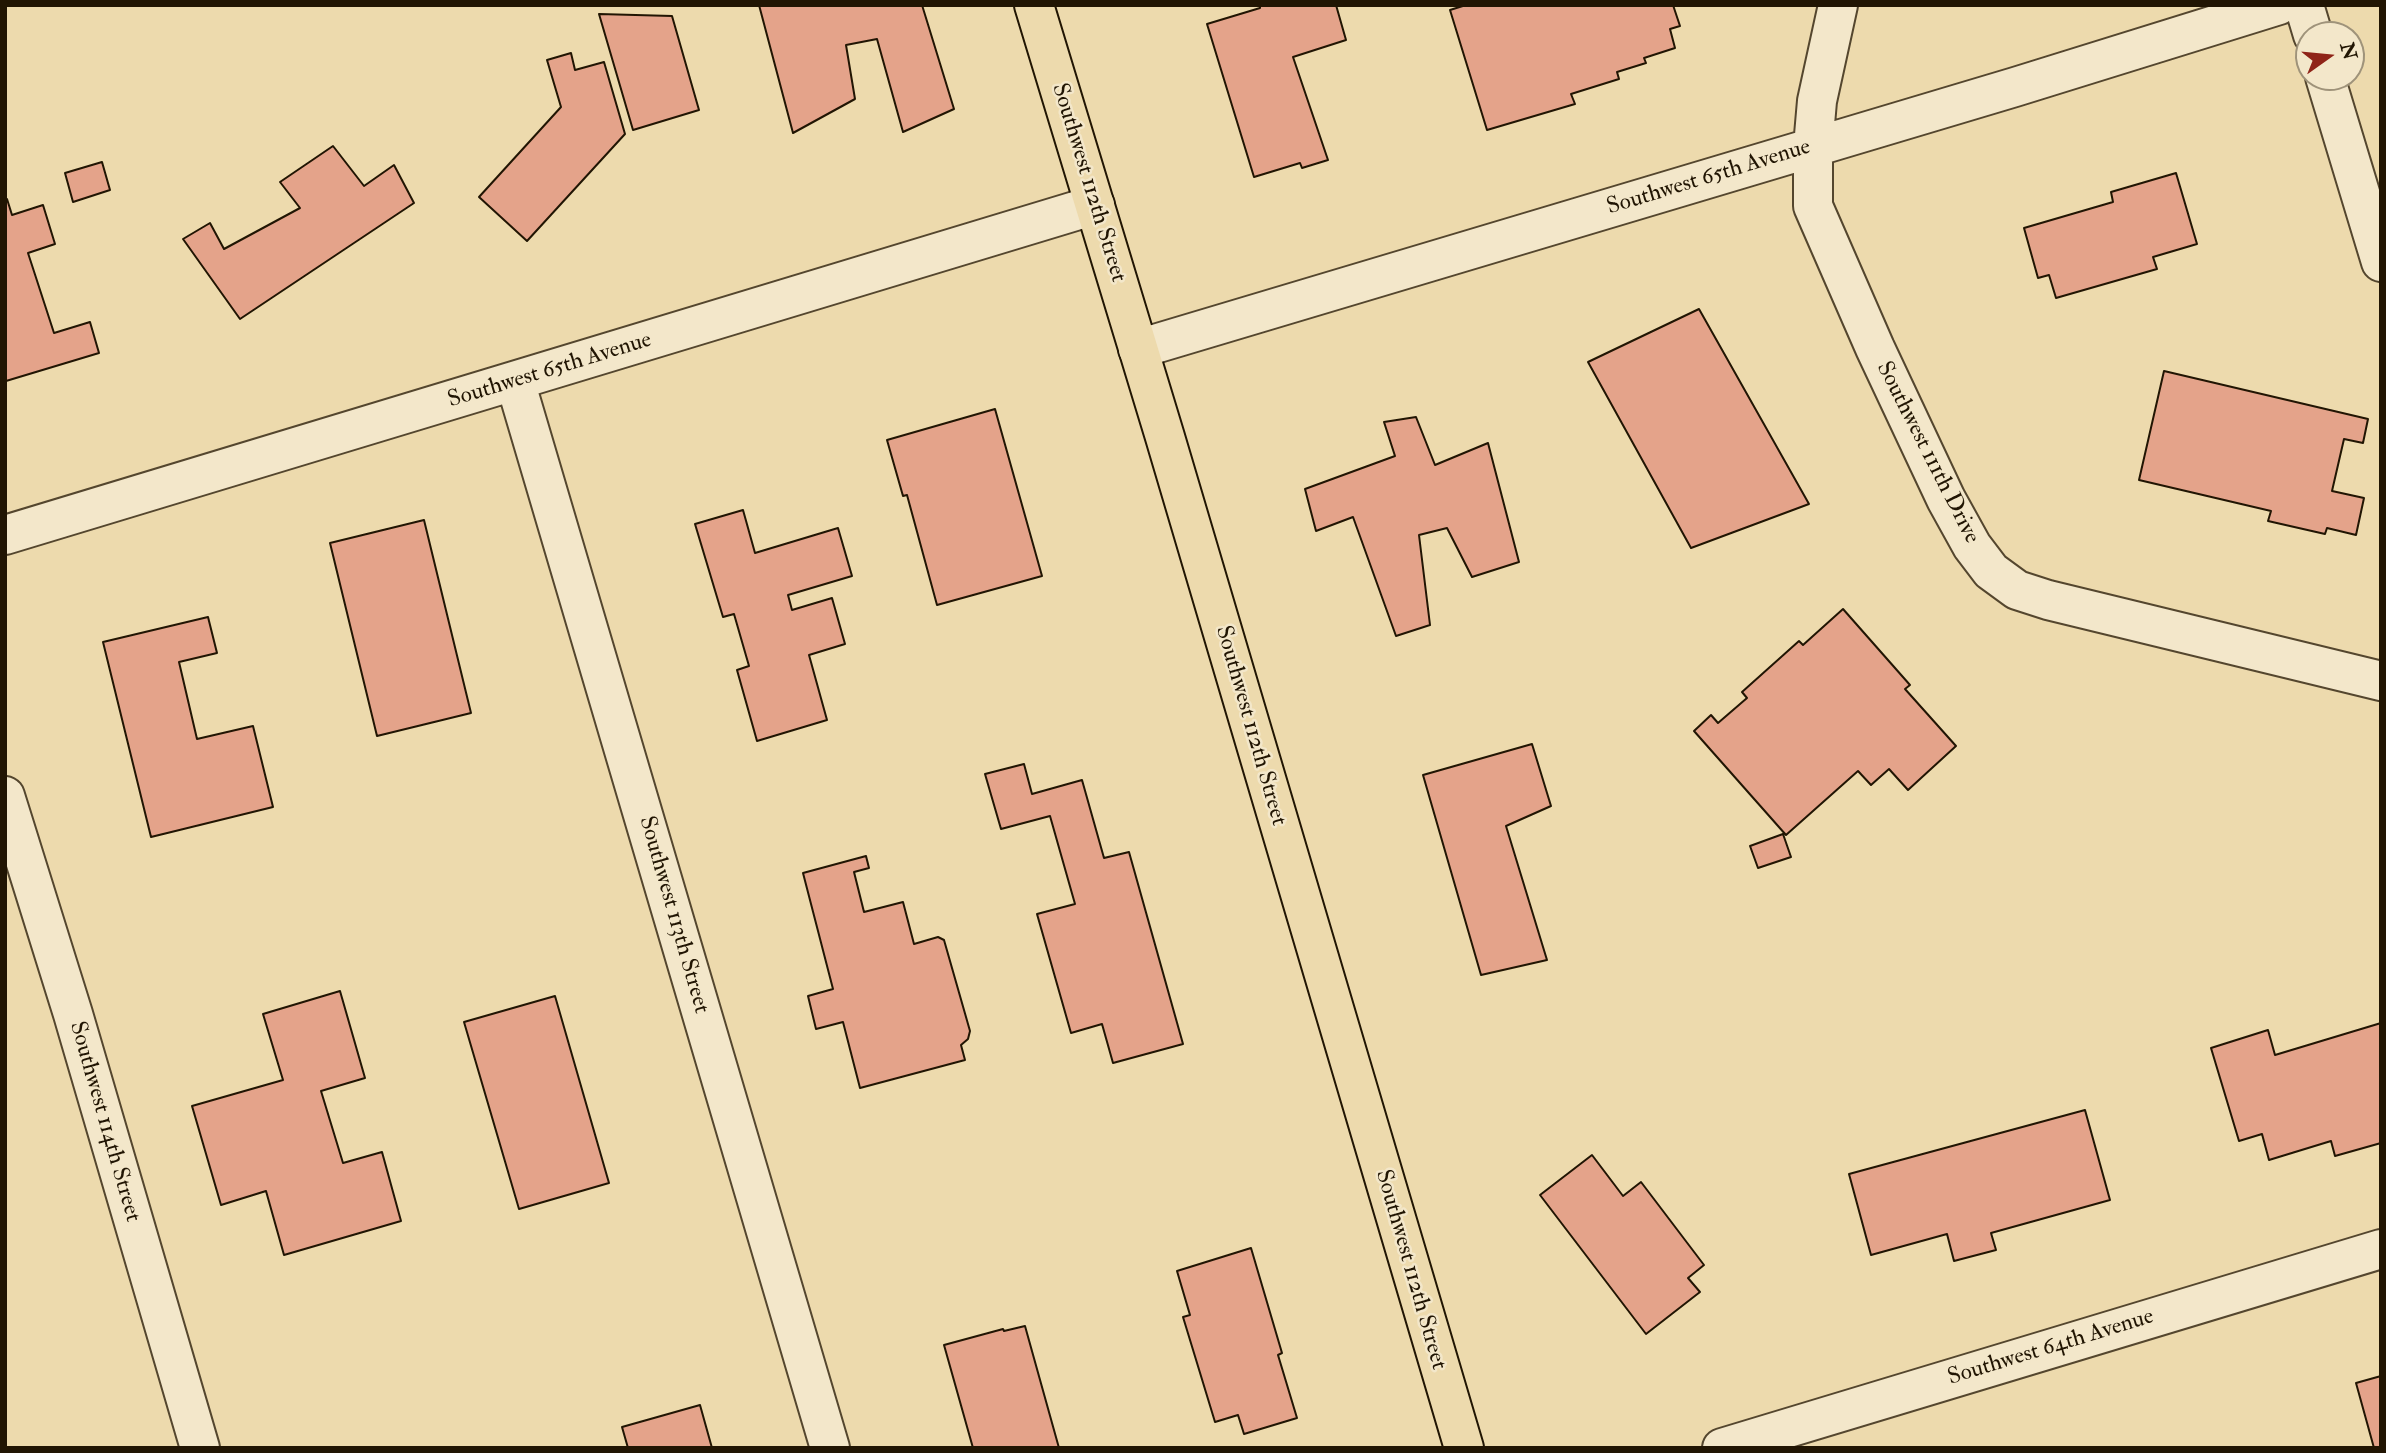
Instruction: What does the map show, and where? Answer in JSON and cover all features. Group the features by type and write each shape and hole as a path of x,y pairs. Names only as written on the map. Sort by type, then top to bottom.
{"main road":[{"name":"Southwest 112th Street","path":"1034,5 1464,1448"}],"street":[{"name":"Southwest 111th Drive","path":"1838,5 1817,101 1813,147 1813,206 1875,348 1946,499 1972,546 1991,571 2017,590 2048,600 2381,681"},
{"name":"Southwest 65th Avenue","path":"1138,349 2278,5"},
{"path":"2329,91 2381,261"},
{"name":"Southwest 65th Avenue","path":"5,535 1095,205"},
{"name":"Southwest 113th Street","path":"515,381 830,1448"},
{"name":"Southwest 114th Street","path":"5,796 73,1014 200,1448"},
{"name":"Southwest 64th Avenue","path":"1721,1448 2381,1249"}],"building":[{"path":"759,5 922,5 954,109 903,132 877,39 846,45 855,99 793,133"},
{"path":"1260,5 1336,5 1346,40 1293,57 1328,160 1302,168 1300,163 1254,177 1207,24 1260,8"},
{"path":"1466,5 1673,5 1680,26 1670,29 1675,48 1644,58 1646,63 1617,72 1619,79 1571,94 1575,104 1487,130 1450,10"},
{"path":"599,14 672,16 699,110 633,130"},
{"path":"571,53 575,70 604,62 625,134 527,241 479,197 561,107 547,60"},
{"path":"333,146 364,186 394,165 414,203 240,319 183,239 210,223 224,249 300,208 280,182"},
{"path":"102,162 110,190 73,202 65,173"},
{"path":"2176,173 2197,244 2153,257 2157,269 2056,298 2049,275 2038,278 2024,228 2113,202 2111,192"},
{"path":"5,199 12,215 43,205 55,244 28,253 54,333 90,322 99,353 6,381"},
{"path":"1699,309 1809,504 1691,548 1588,362"},
{"path":"2164,371 2368,419 2363,443 2344,439 2332,491 2364,498 2356,535 2327,528 2325,534 2268,521 2271,511 2139,480"},
{"path":"995,409 1042,576 937,605 907,495 903,496 887,440"},
{"path":"1416,417 1435,465 1488,443 1519,562 1472,577 1447,528 1419,535 1430,625 1396,636 1353,517 1316,531 1305,489 1395,456 1384,422"},
{"path":"743,510 755,553 838,528 852,576 788,595 792,610 832,598 845,644 809,655 827,720 757,741 737,670 749,666 734,614 723,617 695,524"},
{"path":"424,520 471,713 377,736 330,543"},
{"path":"1843,609 1910,685 1905,689 1956,746 1908,790 1889,769 1871,785 1858,771 1786,835 1694,731 1711,715 1718,723 1747,698 1742,692 1799,641 1803,645"},
{"path":"208,617 217,653 179,662 197,739 253,726 273,807 151,837 103,642"},
{"path":"1532,744 1551,806 1506,826 1547,960 1481,975 1423,775"},
{"path":"1024,764 1032,794 1082,780 1104,858 1129,852 1183,1044 1113,1063 1102,1024 1071,1033 1037,914 1075,904 1050,816 1001,829 985,774"},
{"path":"1783,834 1791,857 1758,868 1750,846"},
{"path":"866,856 869,868 854,872 864,912 903,902 914,944 938,937 944,940 970,1031 968,1039 961,1045 965,1060 860,1088 843,1022 816,1029 808,996 833,989 803,873"},
{"path":"340,991 365,1078 321,1091 343,1163 382,1152 401,1221 284,1255 266,1191 221,1205 192,1106 283,1080 263,1014"},
{"path":"555,996 609,1183 519,1209 464,1022"},
{"path":"2381,1023 2381,1143 2335,1156 2331,1141 2269,1160 2262,1134 2239,1141 2211,1048 2268,1030 2275,1055"},
{"path":"2085,1110 2110,1200 1991,1233 1996,1250 1954,1261 1947,1234 1871,1255 1849,1174"},
{"path":"1592,1155 1623,1196 1641,1182 1704,1265 1688,1278 1700,1292 1646,1334 1540,1195"},
{"path":"1251,1248 1282,1353 1278,1355 1297,1418 1244,1434 1238,1415 1215,1422 1183,1317 1190,1315 1177,1271"},
{"path":"1025,1326 1059,1448 973,1448 944,1345 1003,1329 1004,1331"},
{"path":"2381,1376 2381,1448 2374,1448 2356,1383"},
{"path":"700,1405 712,1448 628,1448 622,1427"}]}
